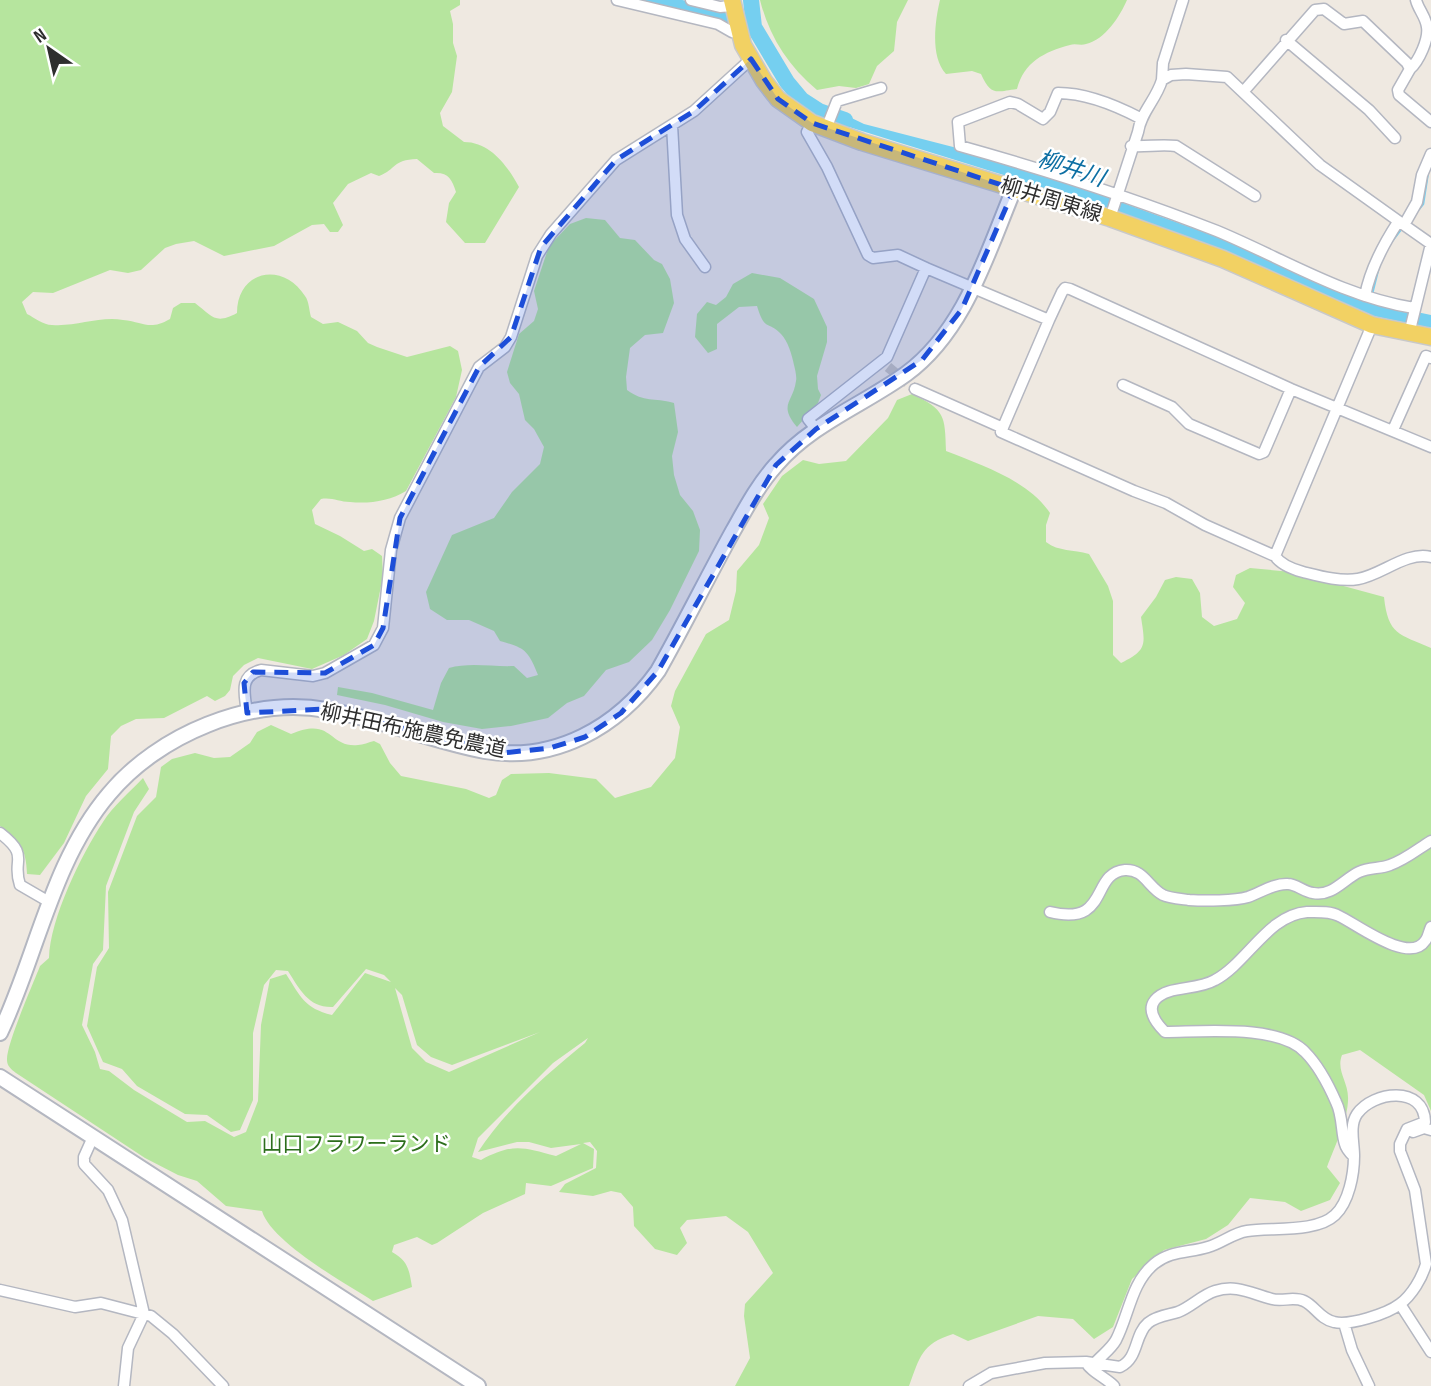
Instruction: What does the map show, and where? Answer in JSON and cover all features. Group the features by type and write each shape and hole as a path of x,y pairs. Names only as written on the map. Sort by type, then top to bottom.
{"main road":[{"name":"柳井周東線","path":"732,7 738,32 751,59 778,99 822,126 1014,189 1110,216 1223,259 1372,325 1410,330 1431,337"}],"street":[{"path":"617,0 718,24 738,32"},
{"path":"691,0 732,7"},
{"path":"1110,216 1138,132 1140,118 1158,92 1163,63 1183,0"},
{"path":"1416,0 1427,24 1427,36 1416,64 1398,90 1399,95 1431,122"},
{"path":"1243,92 1315,10 1324,9 1343,24 1363,21 1410,69"},
{"path":"1286,40 1369,110 1395,138"},
{"path":"247,713 244,683 253,672 261,670 313,676 326,673 367,651 379,638 383,628 391,550 400,517 479,367 505,347 511,337 541,247 616,160 694,111 751,59"},
{"path":"1162,80 1171,75 1186,74 1227,78 1320,164 1431,244 1410,330"},
{"path":"881,88 837,101 822,126 807,132 812,145 827,167 867,255 873,258 898,255 1049,320"},
{"path":"1140,118 1087,96 1058,93 1050,112 1043,119 1010,102 957,122 960,146 1215,231 1369,298 1414,309"},
{"path":"672,125 677,215 685,239 705,267"},
{"path":"1132,146 1176,146 1255,196"},
{"path":"1369,298 1374,267 1386,241 1417,202 1422,175 1431,154"},
{"name":"柳井田布施農免農道","path":"0,1033 68,859 88,822 127,775 159,749 180,737 203,726 247,713 296,708 324,709 460,745 503,753 531,752 585,737 621,713 646,688 678,636 763,481 792,447 816,429 880,391 922,360 947,331 972,288 1014,189"},
{"path":"816,429 808,419 815,412 835,399 851,383 885,365 926,268"},
{"path":"1431,447 1291,389 1065,288 1001,432 1166,503 1205,525 1275,556 1279,562 1295,570 1322,577 1357,579 1416,556 1431,557"},
{"path":"1275,556 1372,325"},
{"path":"1393,430 1426,356 1431,358"},
{"path":"1124,385 1172,407 1189,424 1259,454 1264,452 1291,389"},
{"path":"915,389 1003,428"},
{"path":"0,833 18,851 20,860 17,877 20,885 51,903"},
{"path":"1050,912 1068,916 1090,909 1096,903 1104,884 1122,870 1138,871 1164,895 1189,900 1244,898 1289,883 1314,894 1327,892 1343,885 1354,874 1368,868 1386,867 1431,841"},
{"path":"1354,1158 1344,1144 1343,1126 1337,1104 1318,1070 1300,1048 1274,1036 1165,1032 1156,1023 1152,1009 1154,1001 1169,990 1196,988 1216,980 1273,928 1299,913 1337,914 1374,938 1402,947 1418,947 1424,943 1431,927"},
{"path":"0,1077 478,1386"},
{"path":"969,1386 992,1373 1059,1362 1090,1362 1113,1367 1125,1364 1147,1324 1156,1318 1187,1308 1225,1288 1251,1291 1271,1299 1300,1299 1324,1318 1344,1323 1400,1304 1423,1275 1426,1264 1415,1190 1401,1151 1407,1129 1429,1125 1422,1107 1415,1100 1400,1095 1373,1101 1357,1115 1352,1124 1354,1158 1350,1184 1343,1205 1336,1215 1325,1222 1312,1226 1246,1231 1205,1248 1177,1252 1153,1265 1143,1276 1131,1300 1117,1338 1090,1362 1089,1368 1105,1376 1114,1386"},
{"path":"93,1137 84,1157 84,1164 108,1189 122,1220 144,1314 128,1348 124,1386"},
{"path":"0,1290 75,1307 101,1303 151,1316 173,1334 223,1386"},
{"path":"1400,1304 1431,1352"},
{"path":"1344,1323 1352,1350 1369,1386"}],"highlighted area":[{"path":"751,59 778,99 812,123 1014,189 962,309 922,360 816,429 776,465 658,671 621,713 585,737 550,748 503,753 324,709 247,713 244,683 253,672 325,673 374,645 383,628 400,518 479,367 511,337 541,247 616,160 694,111"}],"green space":[{"path":"0,0 460,0 460,5 450,11 457,56 452,92 440,113 443,126 464,142 490,150 503,163 519,187 485,243 465,243 446,222 449,203 456,192 451,180 446,175 434,173 417,159 409,160 379,176 371,173 348,184 333,203 343,225 338,232 330,232 324,224 312,225 274,246 224,256 194,241 176,244 165,248 141,270 128,273 110,270 53,293 33,292 22,302 27,314 42,323 52,325 114,319 146,325 163,323 170,319 173,308 181,303 195,303 219,319 237,313 239,298 253,279 274,275 296,285 306,298 311,317 323,324 338,322 357,331 368,343 407,357 450,346 458,351 462,370 456,397 406,491 372,502 321,499 312,510 315,524 364,551 372,549 382,556 383,576 374,621 367,639 344,655 312,669 258,658 244,665 233,676 230,690 215,701 207,696 164,718 136,719 121,726 111,736 108,769 86,796 64,843 40,875 27,874 21,846 0,826"},
{"path":"760,0 908,0 897,22 894,51 877,66 869,84 856,88 839,86 817,90 797,71 781,50"},
{"path":"940,0 1127,0 1116,20 1099,38 1082,45 1072,44 1044,55 1030,65 1017,89 995,91 988,86 981,74 972,71 946,74 941,67 935,38"},
{"path":"586,218 605,220 620,238 635,240 654,260 662,264 670,279 674,303 663,333 645,335 630,348 626,377 627,390 633,394 674,403 678,432 672,456 674,475 680,495 693,511 700,530 699,551 670,610 652,640 629,662 606,670 584,696 567,703 548,718 482,729 337,695 338,687 372,693 433,710 441,683 449,668 473,665 514,666 527,678 538,675 525,651 500,641 494,631 469,620 447,620 430,609 426,592 452,535 494,518 512,492 540,464 544,447 534,429 525,420 519,394 510,383 507,372 519,334 534,321 538,309 534,291 549,246 570,224"},
{"path":"752,273 780,278 814,299 827,327 827,342 817,376 821,395 818,403 797,427 788,413 796,379 791,353 781,334 764,323 757,306 739,307 717,324 717,349 708,353 695,337 697,314 707,302 716,305 726,297 733,284"},
{"name":"山口フラワーランド","path":"912,394 931,405 944,421 946,451 1003,475 1041,501 1050,513 1046,525 1046,542 1061,549 1089,554 1108,586 1113,601 1113,655 1121,663 1136,654 1143,645 1141,617 1165,580 1176,577 1192,579 1200,593 1202,617 1214,626 1237,619 1245,603 1233,587 1236,575 1250,568 1292,572 1384,597 1389,619 1397,632 1431,648 1431,1111 1424,1095 1360,1050 1342,1055 1340,1066 1348,1105 1327,1167 1340,1183 1330,1200 1301,1211 1285,1202 1250,1198 1228,1225 1206,1239 1164,1250 1132,1279 1113,1327 1094,1339 1073,1319 1038,1316 968,1341 953,1334 934,1342 919,1359 909,1386 735,1386 750,1358 744,1316 745,1304 773,1273 748,1232 726,1216 687,1220 680,1228 687,1243 677,1255 655,1249 634,1226 633,1207 621,1193 611,1191 593,1196 559,1192 565,1184 596,1168 597,1151 590,1142 583,1143 594,1149 593,1168 551,1186 526,1183 525,1194 483,1213 432,1245 417,1237 394,1245 392,1252 407,1266 412,1287 373,1301 328,1273 279,1236 262,1211 226,1206 197,1181 178,1175 145,1158 10,1067 7,1062 8,1052 15,1028 40,966 49,958 55,925 77,869 107,816 143,778 149,789 134,812 106,886 103,950 93,964 82,1025 100,1069 109,1071 134,1090 187,1122 205,1121 234,1137 246,1132 258,1101 261,1025 270,979 286,974 309,1005 332,1015 365,973 391,982 384,975 366,969 333,1007 325,1007 311,1001 288,971 276,970 264,985 253,1033 253,1100 240,1130 231,1132 207,1115 185,1114 137,1086 122,1069 103,1062 87,1026 97,967 109,948 108,892 137,816 156,797 161,767 172,759 195,753 214,758 230,757 250,743 257,732 271,725 291,734 305,729 323,730 348,745 374,741 380,744 401,776 466,789 489,798 496,795 502,780 511,774 549,773 596,779 615,798 651,787 675,758 680,727 671,706 675,691 706,634 729,620 736,591 737,571 759,545 769,518 763,504 782,476 803,460 819,464 846,461 888,418 897,400","holes":["395,988 402,995 417,1045 431,1057 452,1065 540,1032 449,1072 426,1062 412,1048","588,1038 514,1107 478,1152 517,1142 551,1148 581,1144 556,1156 518,1148 501,1151 481,1160 472,1157 478,1138 553,1063"]}],"water":[{"path":"837,111 864,124 957,148 1065,182 1212,235 1374,303 1431,315 1431,328 1373,316 1251,262 1010,177 833,122"}],"waterway":[{"path":"650,0 748,25"},
{"name":"柳井川","path":"751,0 754,27 787,82 802,100 819,111 845,120"},
{"path":"1419,209 1423,204 1428,172"},
{"path":"1389,245 1402,228"},
{"path":"1372,294 1379,266"}],"tunnel":[{"path":"888,367 915,389"}]}
